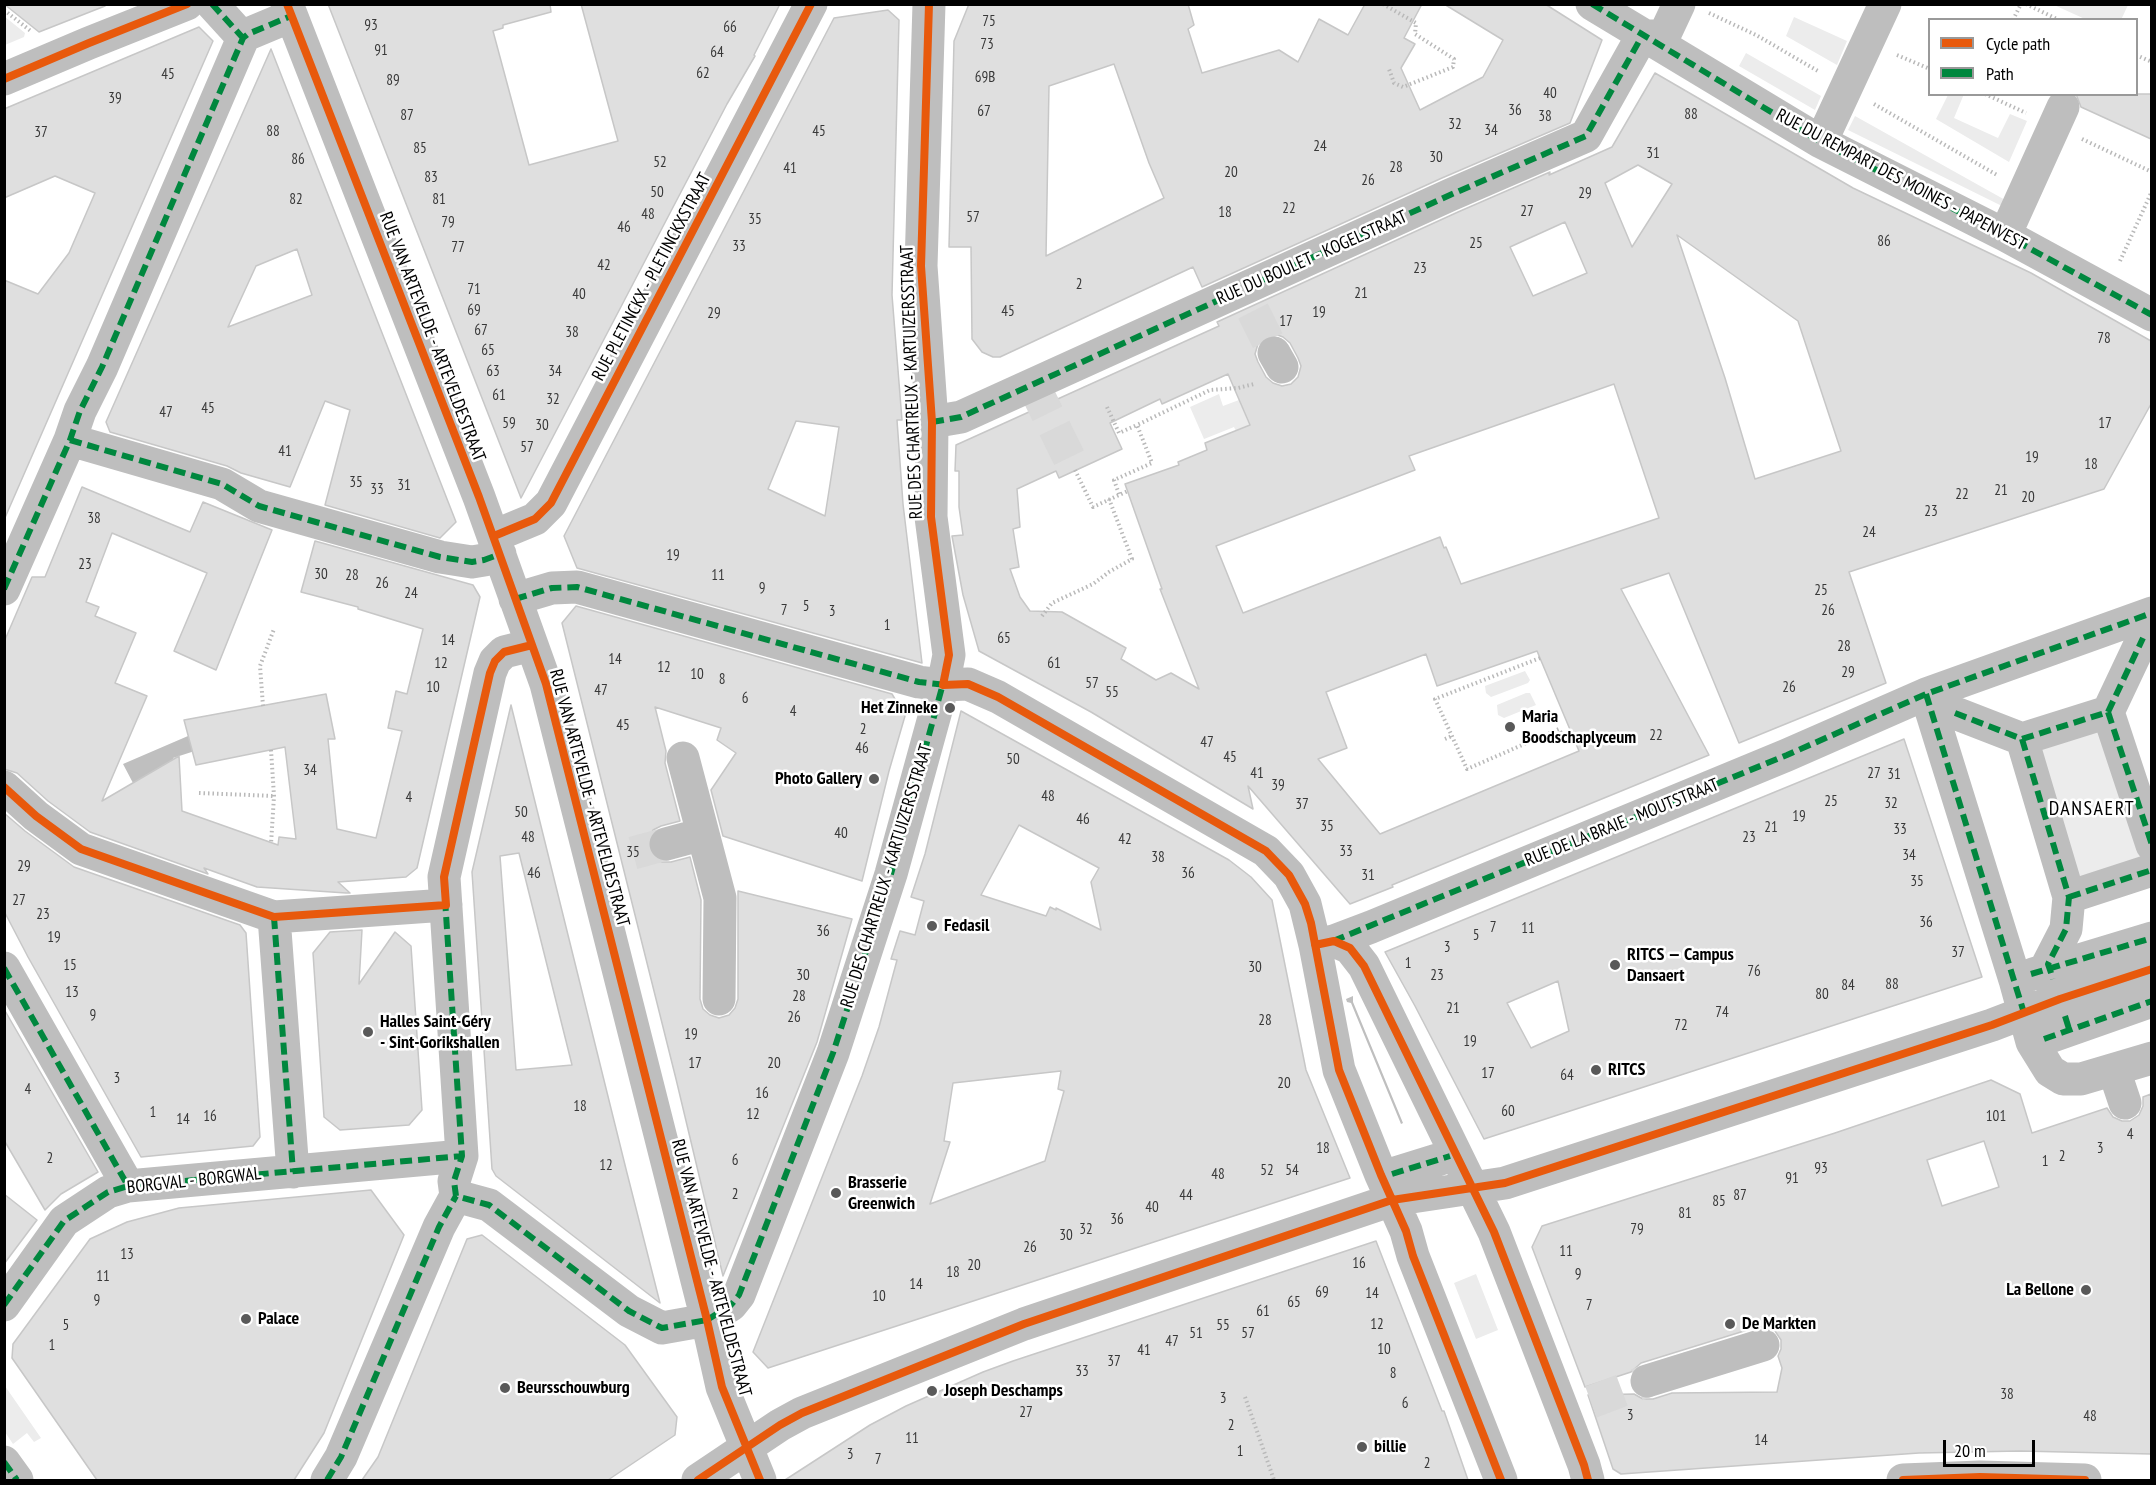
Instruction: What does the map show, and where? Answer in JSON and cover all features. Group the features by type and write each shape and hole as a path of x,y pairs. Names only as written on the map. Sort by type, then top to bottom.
{"street":[{"path":"4,79 187,4"},
{"path":"212,4 243,38"},
{"name":"RUE PLETINCKX - PLETINCKXSTRAAT","path":"70,440 222,484 259,506 289,515 440,557 472,561 484,560 497,545 535,519 551,503 811,4"},
{"name":"RUE DES CHARTREUX - KARTUIZERSSTRAAT","path":"707,1320 731,1305 739,1295 833,1053 891,874 943,685 949,655 931,517 932,423 921,266 929,4"},
{"name":"RUE DU REMPART DES MOINES - PAPENVEST","path":"1592,4 1821,142 2005,235 2151,315"},
{"path":"1642,36 1664,36 1679,4"},
{"path":"1821,142 1885,4"},
{"path":"4,589 243,38 289,10"},
{"name":"RUE VAN ARTEVELDE - ARTEVELDESTRAAT","path":"289,10 497,545 546,684 722,1386 760,1480"},
{"name":"RUE DU BOULET - KOGELSTRAAT","path":"932,423 961,417 1247,300 1586,136 1642,36"},
{"path":"2005,235 2063,107"},
{"path":"515,599 552,588 577,587 919,682 943,685 968,684 984,690 1266,851 1289,875 1324,943 1339,1070 1392,1187 1413,1256 1501,1480"},
{"path":"2147,626 2108,712 2151,845"},
{"name":"RUE DE LA BRAIE - MOUTSTRAAT","path":"1324,943 1787,755 1926,694 2147,626"},
{"path":"327,1480 341,1457 439,1227 456,1196 454,1181 462,1156 444,877 490,673 495,661 504,652 532,645"},
{"path":"1926,694 2032,1042 2050,1071 2063,1079 2081,1079 2151,1058"},
{"path":"1955,712 2022,739 2108,712"},
{"path":"2022,739 2069,897 2066,929 2045,974 2151,938"},
{"path":"683,758 720,898 719,999"},
{"path":"4,787 36,816 81,849 274,917 446,905"},
{"path":"666,844 703,834"},
{"path":"2069,897 2151,870"},
{"path":"274,917 293,1172"},
{"path":"1324,943 1350,948 1364,966 1473,1188 1577,1408 1588,1480"},
{"path":"4,968 128,1186"},
{"path":"1392,1187 1473,1188 1505,1183 2024,1013 2151,969"},
{"path":"2059,1028 2151,1001"},
{"path":"2114,1070 2125,1103"},
{"name":"BORGVAL - BORGWAL","path":"4,1305 64,1221 108,1192 128,1186 462,1156"},
{"path":"698,1480 802,1413 1024,1324 1392,1187 1450,1156"},
{"path":"456,1196 489,1206 629,1311 662,1328 707,1320"},
{"path":"1647,1381 1762,1345"},
{"path":"4,1462 17,1480"},
{"path":"1903,1480 1980,1477 2085,1480"}],"path":[{"path":"1383,4 1416,23 1414,34 1454,60 1453,67 1402,87 1394,83 1389,69"},
{"path":"2014,18 2021,4"},
{"path":"2026,4 2055,18"},
{"path":"4,10 39,38"},
{"path":"2108,290 2151,191"},
{"path":"1107,407 1119,433 1210,390 1252,385 1278,360"},
{"path":"1119,494 1114,480 1152,463 1137,425"},
{"path":"1075,470 1093,507 1128,491"},
{"path":"1042,616 1052,603 1094,584 1132,559 1109,499"},
{"path":"263,706 260,666 274,629"},
{"path":"1540,658 1436,699 1467,769 1559,729 1566,743 1574,739"},
{"path":"1445,739 1452,736"},
{"path":"271,750 274,796 271,844"},
{"path":"199,793 274,796"},
{"path":"1245,1397 1274,1480"}],"shaded area":[{"path":"2054,5 2128,5 2122,18 2083,18"},
{"path":"4,16 25,33 24,37 5,45"},
{"path":"1794,17 1847,41 1837,65 1786,36"},
{"path":"1746,53 1821,96 1815,110 1739,66"},
{"path":"1948,96 1963,96 1954,118 1998,138 2010,114 2027,121 2009,162 1936,119"},
{"path":"1855,116 2007,201 2004,207 1848,130"},
{"path":"1219,394 1223,406 1239,400 1251,429 1238,435 1234,427 1204,439 1190,407"},
{"path":"1525,671 1530,680 1528,683 1491,697 1486,693 1485,686"},
{"path":"1530,693 1536,705 1504,718 1498,715 1497,705"},
{"path":"2105,717 2151,858 2072,884 2026,743"},
{"path":"188,736 204,748 173,758 174,760 133,783 123,764"},
{"path":"1353,996 1353,1002 1403,1123 1401,1124 1351,1003 1347,1002 1346,999"},
{"path":"1476,1274 1498,1330 1476,1339 1454,1283"},
{"path":"5,1386 41,1438 34,1442 27,1433 13,1444 5,1432"}],"building":[{"path":"4,4 105,4 105,6 39,32"},
{"path":"328,4 550,4 551,12 503,25 503,28 493,31 529,165 618,141 581,4 780,4 755,56 727,104 521,498"},
{"path":"969,4 1188,4 1194,25 1188,29 1202,73 1279,50 1298,62 1319,19 1348,35 1365,4 1422,4 1404,38 1415,44 1401,68 1420,110 1483,77 1503,40 1444,4 1545,4 1602,40 1570,123 1442,178 1202,287 1193,267 1000,357 993,357 982,352 972,339 971,247 949,247 954,41","holes":["1114,64 1149,163 1164,198 1046,256 1049,86"]},
{"path":"888,10 899,20 892,295 902,420 897,420 903,504 922,663 577,568 564,536 834,18","holes":["796,421 839,427 825,516 768,489"]},
{"path":"199,27 213,41 4,520 4,280 38,294 69,253 95,193 55,176 4,198 4,109"},
{"path":"271,49 456,522 440,538 325,505 350,410 325,401 290,487 110,432 106,422","holes":["297,249 312,295 228,327 256,266"]},
{"path":"1655,73 1853,188 2031,273 2151,341 2151,404 2104,489 1849,572 1886,683 1739,743 1669,573 1621,589 1709,755 1350,904 1248,786 1253,809 1091,712 979,651 963,595 952,536 963,535 959,507 959,471 955,471 956,445 1219,326 1217,322 1458,212 1612,147","holes":["1638,165 1672,184 1632,247 1605,183","1565,222 1587,273 1533,296 1510,247","1677,235 1798,321 1841,451 1755,479 1725,378","1275,334 1283,337 1290,343 1298,358 1301,366 1298,377 1291,384 1282,386 1273,383 1266,377 1258,362 1255,354 1258,344 1264,337","1228,374 1250,425 1205,443 1207,450 1178,462 1179,465 1125,484 1162,589 1160,589 1199,689 1171,673 1156,680 1121,659 1126,648 1062,612 1030,611 1020,597 1010,569 1019,567 1013,529 1020,527 1017,489 1056,471 1059,478 1122,449 1110,423 1160,399 1162,404","1614,384 1659,518 1461,584 1440,537 1243,613 1216,546 1415,470 1409,456","1537,651 1579,751 1380,834 1318,759 1347,748 1326,692 1426,654 1437,686"]},
{"path":"2151,94 2151,139 2081,107 2077,96"},
{"path":"82,487 190,532 203,502 272,530 216,670 174,651 207,573 112,533 86,602 99,607 95,616 136,633 115,683 147,696 102,801 179,756 182,811 278,845 279,837 296,839 285,747 196,765 184,720 326,694 335,739 328,739 337,829 376,838 402,731 388,728 396,691 407,694 423,629 358,609 358,607 301,592 315,541 473,585 480,597 417,868 406,877 338,882 350,893 257,887 204,868 208,874 90,832 48,801 17,773 4,769 4,642 32,577 45,577"},
{"path":"576,606 892,694 905,716 862,881 723,836 711,790 736,753 717,740 721,728 655,707 666,751 665,763 680,821 653,830 648,839 648,848 653,858 662,862 690,857 701,900 700,999 703,1009 719,1018 729,1015 738,999 738,891 852,919 817,1042 723,1276 562,623"},
{"path":"511,705 660,1303 496,1176 492,1169 472,872","holes":["519,853 572,1065 516,1070 500,856"]},
{"path":"961,711 1229,860 1251,877 1272,900 1306,1070 1350,1178 768,1368 753,1352 862,1076 879,1027 897,960 891,959 900,931 915,935 924,901 911,897 925,854","holes":["1019,825 1099,868 1091,882 1101,930 1056,908 1056,910 1050,907 1046,916 981,895","1061,1071 1058,1089 1064,1091 1045,1161 930,1204 950,1142 944,1141 953,1083"]},
{"path":"1904,739 1982,977 1484,1139 1385,952","holes":["1558,981 1569,1031 1531,1048 1507,1003"]},
{"path":"4,813 74,867 240,925 246,933 260,1137 253,1146 141,1157 4,911"},
{"name":"Halles Saint-Géry - Sint-Gorikshallen","path":"362,930 359,984 395,932 411,946 422,1110 409,1125 340,1130 324,1117 313,953 330,932"},
{"path":"4,1009 98,1172 61,1194 45,1210 4,1140"},
{"path":"1991,1080 2020,1094 2032,1133 2107,1108 2113,1117 2122,1121 2130,1121 2139,1115 2143,1106 2143,1097 2151,1094 2151,1454 2020,1451 1919,1453 1621,1474 1613,1469 1588,1395 1634,1394 1643,1399 1653,1399 1672,1393 1777,1392 1782,1368 1778,1356 1781,1340 1775,1331 1767,1327 1757,1327 1641,1363 1631,1372 1585,1387 1532,1247 1542,1226 1835,1133","holes":["1984,1141 1999,1187 1942,1206 1927,1160"]},
{"path":"371,1190 404,1235 324,1433 294,1480 97,1480 12,1358 13,1344 90,1239 127,1222 179,1208"},
{"path":"4,1194 37,1220 4,1264"},
{"path":"482,1235 625,1345 677,1417 675,1435 608,1480 362,1480 378,1457 467,1239"},
{"path":"1376,1241 1442,1411 1444,1411 1468,1480 785,1480 870,1425 906,1406 983,1372"}],"tunnel":[{"path":"1253,311 1274,353"},
{"path":"1033,384 1075,470"},
{"path":"633,853 666,844"},
{"path":"1591,1402 1647,1381"}],"marked path":[{"path":"212,4 243,38"},
{"path":"1592,4 1821,142 2005,235 2152,315"},
{"path":"4,589 243,38 291,16"},
{"path":"932,422 961,417 1450,195 1586,136 1642,36"},
{"path":"70,440 222,484 259,506 440,557 472,562 500,554"},
{"path":"515,599 552,588 577,587 919,682 946,685"},
{"path":"1333,941 1787,755 1926,694 2152,613"},
{"path":"2108,712 2143,638"},
{"path":"445,899 462,1156 454,1181 456,1196 489,1205 629,1311 662,1328 707,1320 731,1305 739,1295 833,1053 891,874 944,680"},
{"path":"1926,694 2024,1013"},
{"path":"1955,713 2022,739 2108,712 2152,845"},
{"path":"2022,739 2069,897 2066,929 2048,964 2053,979"},
{"path":"2069,897 2152,870"},
{"path":"274,917 293,1172"},
{"path":"2031,974 2152,938"},
{"path":"4,968 128,1186"},
{"path":"2044,1039 2152,1001"},
{"path":"2065,1016 2069,1029"},
{"path":"4,1305 64,1221 108,1192 128,1186 462,1156"},
{"path":"1392,1174 1450,1156"},
{"path":"327,1480 341,1457 439,1227 456,1196"},
{"path":"4,1462 17,1480"}],"cycle path":[{"path":"4,79 187,4"},
{"path":"287,4 479,497 546,684 722,1387 760,1480"},
{"path":"494,536 535,519 551,503 811,4"},
{"path":"929,4 921,266 932,422 931,517 949,655 943,685 968,684 998,697 1266,851 1289,875 1305,904 1311,923 1339,1070 1406,1231 1413,1256 1501,1480"},
{"path":"4,787 36,816 81,849 274,917 446,905 444,877 490,673 495,661 504,652 532,645"},
{"path":"1315,945 1334,941 1350,948 1364,966 1494,1232 1588,1480"},
{"path":"698,1480 780,1425 802,1413 1024,1324 1392,1200 1505,1183 1992,1025 2060,999 2152,969"},
{"path":"1903,1480 1980,1477 2085,1480"}],"place":[{"name":"Het Zinneke","path":"950,708"},
{"name":"Maria Boodschaplyceum","path":"1510,727"},
{"name":"Photo Gallery","path":"874,779"},
{"name":"Fedasil","path":"932,926"},
{"name":"RITCS — Campus Dansaert","path":"1615,965"},
{"name":"Halles Saint-Géry - Sint-Gorikshallen","path":"368,1032"},
{"name":"RITCS","path":"1596,1070"},
{"name":"Brasserie Greenwich","path":"836,1193"},
{"name":"La Bellone","path":"2086,1290"},
{"name":"Palace","path":"246,1319"},
{"name":"De Markten","path":"1730,1324"},
{"name":"Beursschouwburg","path":"505,1388"},
{"name":"Joseph Deschamps","path":"932,1391"},
{"name":"billie","path":"1362,1447"}],"district":[{"name":"DANSAERT","path":"2092,809"}]}
